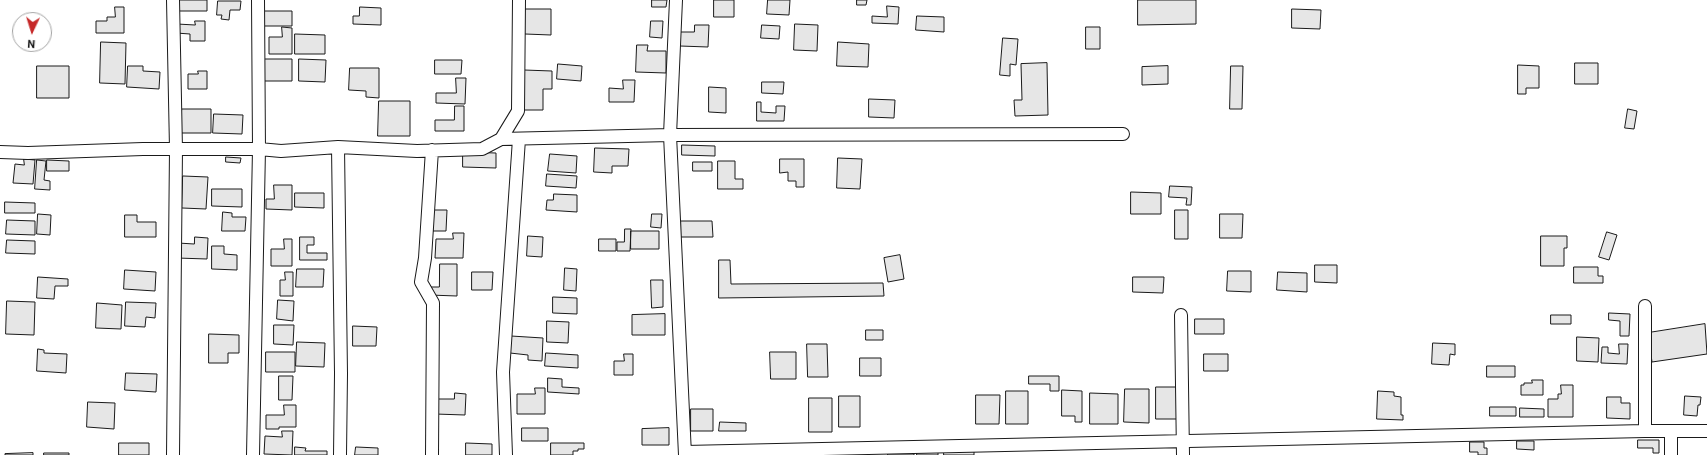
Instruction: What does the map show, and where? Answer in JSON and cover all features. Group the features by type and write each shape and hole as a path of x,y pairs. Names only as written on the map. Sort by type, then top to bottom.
{"street":[{"path":"173,0 176,149 173,455"},
{"path":"253,455 259,149 258,0"},
{"path":"502,139 518,111 519,0"},
{"path":"676,0 670,135 685,454 1183,440 1707,431"},
{"path":"0,152 28,153 176,149 259,149 281,151 338,147 432,150 482,148 502,139 670,135 1123,134"},
{"path":"506,455 503,372 520,139"},
{"path":"338,147 340,455"},
{"path":"432,150 425,258 421,282 433,303 432,455"},
{"path":"1645,306 1645,431"},
{"path":"1181,316 1183,455"},
{"path":"1671,431 1671,455"}],"building":[{"path":"178,0 207,0 207,11 178,11"},
{"path":"652,0 667,0 666,7 652,7"},
{"path":"714,0 734,0 734,17 714,17"},
{"path":"768,0 790,0 789,15 767,14"},
{"path":"857,0 867,0 866,5 857,5"},
{"path":"1138,0 1196,0 1196,24 1138,25"},
{"path":"218,1 241,1 240,10 230,10 229,20 221,19 222,15 217,15"},
{"path":"887,6 899,7 898,24 872,23 872,16 887,17"},
{"path":"115,7 124,7 124,33 96,33 96,21 107,21 107,17 115,17"},
{"path":"360,7 381,8 381,25 353,24 353,16 359,16"},
{"path":"525,9 551,9 551,35 525,34"},
{"path":"1292,9 1321,10 1320,29 1292,28"},
{"path":"263,11 292,11 292,26 262,26"},
{"path":"917,16 944,17 944,32 916,30"},
{"path":"195,21 205,21 205,41 190,41 190,34 176,33 177,24 195,25"},
{"path":"651,21 663,21 662,38 650,37"},
{"path":"795,24 818,25 817,51 794,50"},
{"path":"695,25 709,25 708,47 680,46 680,32 694,32"},
{"path":"762,25 780,26 779,39 761,38"},
{"path":"282,27 292,28 292,54 269,54 269,37 282,37"},
{"path":"1086,27 1100,27 1100,49 1086,49"},
{"path":"295,34 325,35 325,54 295,54"},
{"path":"1003,38 1018,39 1016,65 1010,64 1010,76 1000,75"},
{"path":"101,42 126,43 125,84 100,83"},
{"path":"838,42 869,44 868,67 837,66"},
{"path":"637,45 648,45 647,51 666,51 666,73 636,72"},
{"path":"263,59 292,59 292,81 263,81"},
{"path":"299,59 326,60 325,82 299,81"},
{"path":"435,60 462,60 461,74 435,74"},
{"path":"1047,63 1048,115 1015,116 1014,100 1022,100 1021,64"},
{"path":"1575,63 1598,63 1598,84 1575,84"},
{"path":"558,64 582,66 581,81 557,79"},
{"path":"1518,65 1539,66 1539,88 1526,88 1526,94 1518,94"},
{"path":"37,66 69,66 69,98 37,98"},
{"path":"128,66 143,66 143,71 160,72 159,89 127,87"},
{"path":"1168,66 1168,84 1142,85 1142,67"},
{"path":"1231,66 1243,66 1242,109 1230,109"},
{"path":"350,68 379,68 379,98 366,97 366,91 349,90"},
{"path":"524,70 552,71 552,89 543,89 543,110 523,110"},
{"path":"198,71 207,71 207,89 188,89 188,74 198,74"},
{"path":"456,78 466,78 465,104 436,103 436,93 456,93"},
{"path":"623,80 635,80 634,102 609,102 609,88 623,89"},
{"path":"762,82 784,82 783,94 762,93"},
{"path":"709,87 726,88 726,113 709,112"},
{"path":"869,99 895,100 894,118 869,117"},
{"path":"379,101 410,101 410,136 378,136"},
{"path":"757,102 761,102 761,112 776,113 776,106 785,106 784,121 757,121"},
{"path":"455,106 464,106 464,131 435,131 435,120 454,120"},
{"path":"182,109 211,109 211,133 181,133"},
{"path":"1628,109 1637,111 1634,129 1625,128"},
{"path":"214,114 243,115 242,134 213,133"},
{"path":"682,145 715,146 715,156 682,155"},
{"path":"595,148 629,149 628,166 612,166 612,173 594,172"},
{"path":"463,152 496,153 496,168 463,167"},
{"path":"550,154 577,156 576,173 548,171"},
{"path":"226,157 241,158 240,163 226,162"},
{"path":"838,158 862,159 860,189 837,188"},
{"path":"24,159 35,160 33,184 13,183 15,164 24,165"},
{"path":"780,159 804,159 804,187 796,187 796,181 788,181 788,172 780,173"},
{"path":"37,160 46,161 44,180 50,181 50,190 35,189"},
{"path":"47,160 69,161 69,171 47,171"},
{"path":"718,161 735,161 735,179 743,179 743,189 718,189"},
{"path":"693,162 712,162 712,171 693,171"},
{"path":"547,174 577,176 576,188 546,186"},
{"path":"183,176 208,177 206,209 182,208"},
{"path":"274,185 292,185 292,210 266,209 266,199 274,199"},
{"path":"1170,186 1192,187 1191,205 1186,205 1187,198 1169,197"},
{"path":"212,189 242,189 242,207 212,206"},
{"path":"1131,192 1161,193 1161,214 1131,214"},
{"path":"295,193 324,193 324,208 295,207"},
{"path":"554,194 577,195 577,212 546,210 547,200 553,200"},
{"path":"5,202 35,203 35,213 5,213"},
{"path":"434,210 447,210 446,231 433,231"},
{"path":"1175,210 1188,210 1188,239 1175,239"},
{"path":"223,212 232,213 232,217 246,217 245,231 222,231"},
{"path":"38,214 51,215 50,235 37,234"},
{"path":"652,214 662,214 661,228 651,227"},
{"path":"1220,214 1243,214 1242,238 1220,238"},
{"path":"125,215 137,215 137,222 156,222 156,237 125,237"},
{"path":"7,220 35,221 35,235 6,234"},
{"path":"681,221 712,221 713,237 681,237"},
{"path":"625,229 631,229 630,251 617,251 617,242 624,242"},
{"path":"631,231 659,231 659,249 631,249"},
{"path":"1607,232 1617,235 1609,260 1599,257"},
{"path":"453,233 464,233 463,258 435,258 436,239 453,239"},
{"path":"528,236 543,237 542,257 527,256"},
{"path":"1541,236 1567,236 1567,248 1564,248 1564,266 1541,266"},
{"path":"195,237 208,238 207,259 177,258 178,243 194,244"},
{"path":"300,237 314,237 314,245 307,245 307,253 327,253 327,260 300,260"},
{"path":"284,239 292,239 292,266 271,266 271,249 284,249"},
{"path":"599,239 616,239 616,251 599,251"},
{"path":"7,240 35,241 35,254 6,253"},
{"path":"212,246 224,246 224,254 237,255 237,270 212,269"},
{"path":"900,255 904,279 888,282 884,258"},
{"path":"719,260 730,260 731,284 883,283 884,296 719,298"},
{"path":"440,264 457,264 457,296 429,295 429,287 439,287"},
{"path":"1315,265 1337,265 1337,283 1315,282"},
{"path":"1574,267 1598,267 1598,276 1603,276 1603,283 1574,283"},
{"path":"565,268 577,269 576,291 564,290"},
{"path":"297,269 324,269 323,287 296,287"},
{"path":"125,270 156,272 155,291 124,289"},
{"path":"1228,271 1251,271 1251,292 1227,291"},
{"path":"285,272 293,272 293,296 280,296 280,280 285,280"},
{"path":"472,272 493,272 492,290 472,290"},
{"path":"1278,272 1307,273 1307,292 1277,290"},
{"path":"38,277 68,279 68,286 55,286 54,299 37,298"},
{"path":"1133,277 1164,277 1163,293 1133,292"},
{"path":"651,280 663,280 663,307 652,308"},
{"path":"553,297 577,298 577,314 553,313"},
{"path":"278,300 294,301 293,321 277,319"},
{"path":"7,301 35,302 34,335 6,334"},
{"path":"126,302 156,303 155,318 146,317 145,327 125,326"},
{"path":"97,303 122,305 121,329 96,328"},
{"path":"1609,313 1630,314 1629,336 1620,336 1620,321 1609,320"},
{"path":"665,314 665,335 632,335 632,315"},
{"path":"1551,315 1571,315 1571,324 1551,324"},
{"path":"1195,319 1224,319 1224,334 1195,334"},
{"path":"547,321 569,322 568,343 547,342"},
{"path":"1705,324 1707,354 1652,362 1648,333"},
{"path":"274,325 294,325 293,345 274,344"},
{"path":"353,326 377,327 376,346 353,346"},
{"path":"866,330 883,330 883,340 866,340"},
{"path":"209,334 239,335 239,353 228,353 228,363 209,363"},
{"path":"511,336 543,338 542,361 528,360 528,355 510,353"},
{"path":"1577,337 1599,338 1598,362 1577,361"},
{"path":"297,342 325,343 324,367 296,366"},
{"path":"1433,343 1455,344 1455,355 1450,354 1449,365 1432,364"},
{"path":"807,344 827,344 828,377 808,377"},
{"path":"1619,344 1628,344 1627,364 1601,363 1602,347 1608,347 1608,353 1619,354"},
{"path":"38,349 44,350 44,353 67,354 66,373 37,371"},
{"path":"266,352 295,352 295,372 266,372"},
{"path":"770,352 796,352 796,379 771,379"},
{"path":"546,353 578,355 578,368 545,366"},
{"path":"624,354 633,354 633,375 614,375 614,361 624,361"},
{"path":"1204,354 1228,354 1228,371 1204,371"},
{"path":"860,358 881,358 881,376 860,376"},
{"path":"1487,366 1515,366 1515,377 1487,377"},
{"path":"126,373 157,374 156,392 125,390"},
{"path":"279,376 293,376 292,400 279,400"},
{"path":"1029,376 1059,376 1059,391 1050,391 1050,384 1029,384"},
{"path":"548,378 562,379 562,387 579,388 579,394 548,392"},
{"path":"1532,380 1543,380 1543,395 1521,395 1521,385 1524,385 1524,383 1532,383"},
{"path":"1561,385 1573,385 1573,417 1548,417 1548,399 1558,399 1558,394 1561,394"},
{"path":"1156,387 1178,387 1178,419 1156,419"},
{"path":"535,388 545,388 545,414 517,414 517,394 535,394"},
{"path":"1125,389 1149,389 1149,423 1124,422"},
{"path":"1062,390 1082,391 1082,422 1075,422 1075,416 1062,416"},
{"path":"1006,391 1028,391 1028,424 1006,424"},
{"path":"1378,391 1394,392 1394,396 1401,397 1401,415 1403,415 1403,420 1377,419"},
{"path":"455,393 466,394 465,415 435,414 435,399 454,399"},
{"path":"1090,393 1118,394 1118,424 1090,424"},
{"path":"976,395 1000,395 999,424 976,424"},
{"path":"839,396 860,396 860,427 839,427"},
{"path":"1685,396 1701,397 1700,405 1698,405 1697,416 1684,415"},
{"path":"1607,397 1621,397 1621,403 1630,403 1630,419 1607,418"},
{"path":"809,398 832,398 832,432 809,432"},
{"path":"88,402 115,403 114,429 87,427"},
{"path":"284,405 296,405 296,427 266,429 266,415 284,415"},
{"path":"1490,407 1516,407 1516,416 1490,416"},
{"path":"1520,408 1544,409 1544,417 1520,417"},
{"path":"691,409 713,409 713,431 691,431"},
{"path":"720,422 746,423 746,431 719,431"},
{"path":"522,428 548,428 548,441 522,441"},
{"path":"669,428 669,445 642,445 642,429"},
{"path":"282,431 293,431 292,455 264,454 265,436 282,437"},
{"path":"1638,440 1659,440 1659,453 1653,453 1653,448 1638,448"},
{"path":"1517,441 1534,441 1534,450 1517,449"},
{"path":"1470,442 1484,442 1484,448 1487,448 1487,455 1478,455 1478,452 1470,452"},
{"path":"119,443 149,443 149,455 119,455"},
{"path":"466,443 492,444 492,455 466,455"},
{"path":"551,443 584,443 584,449 573,451 573,455 551,455"},
{"path":"295,447 306,448 305,451 327,451 327,455 295,455"},
{"path":"356,447 378,448 378,455 355,455"},
{"path":"944,449 974,449 974,455 944,455"},
{"path":"917,450 938,450 938,455 917,455"},
{"path":"33,453 33,455 5,455 5,454"},
{"path":"44,453 69,453 69,455 44,455"},
{"path":"888,453 914,453 914,455 888,455"}]}
